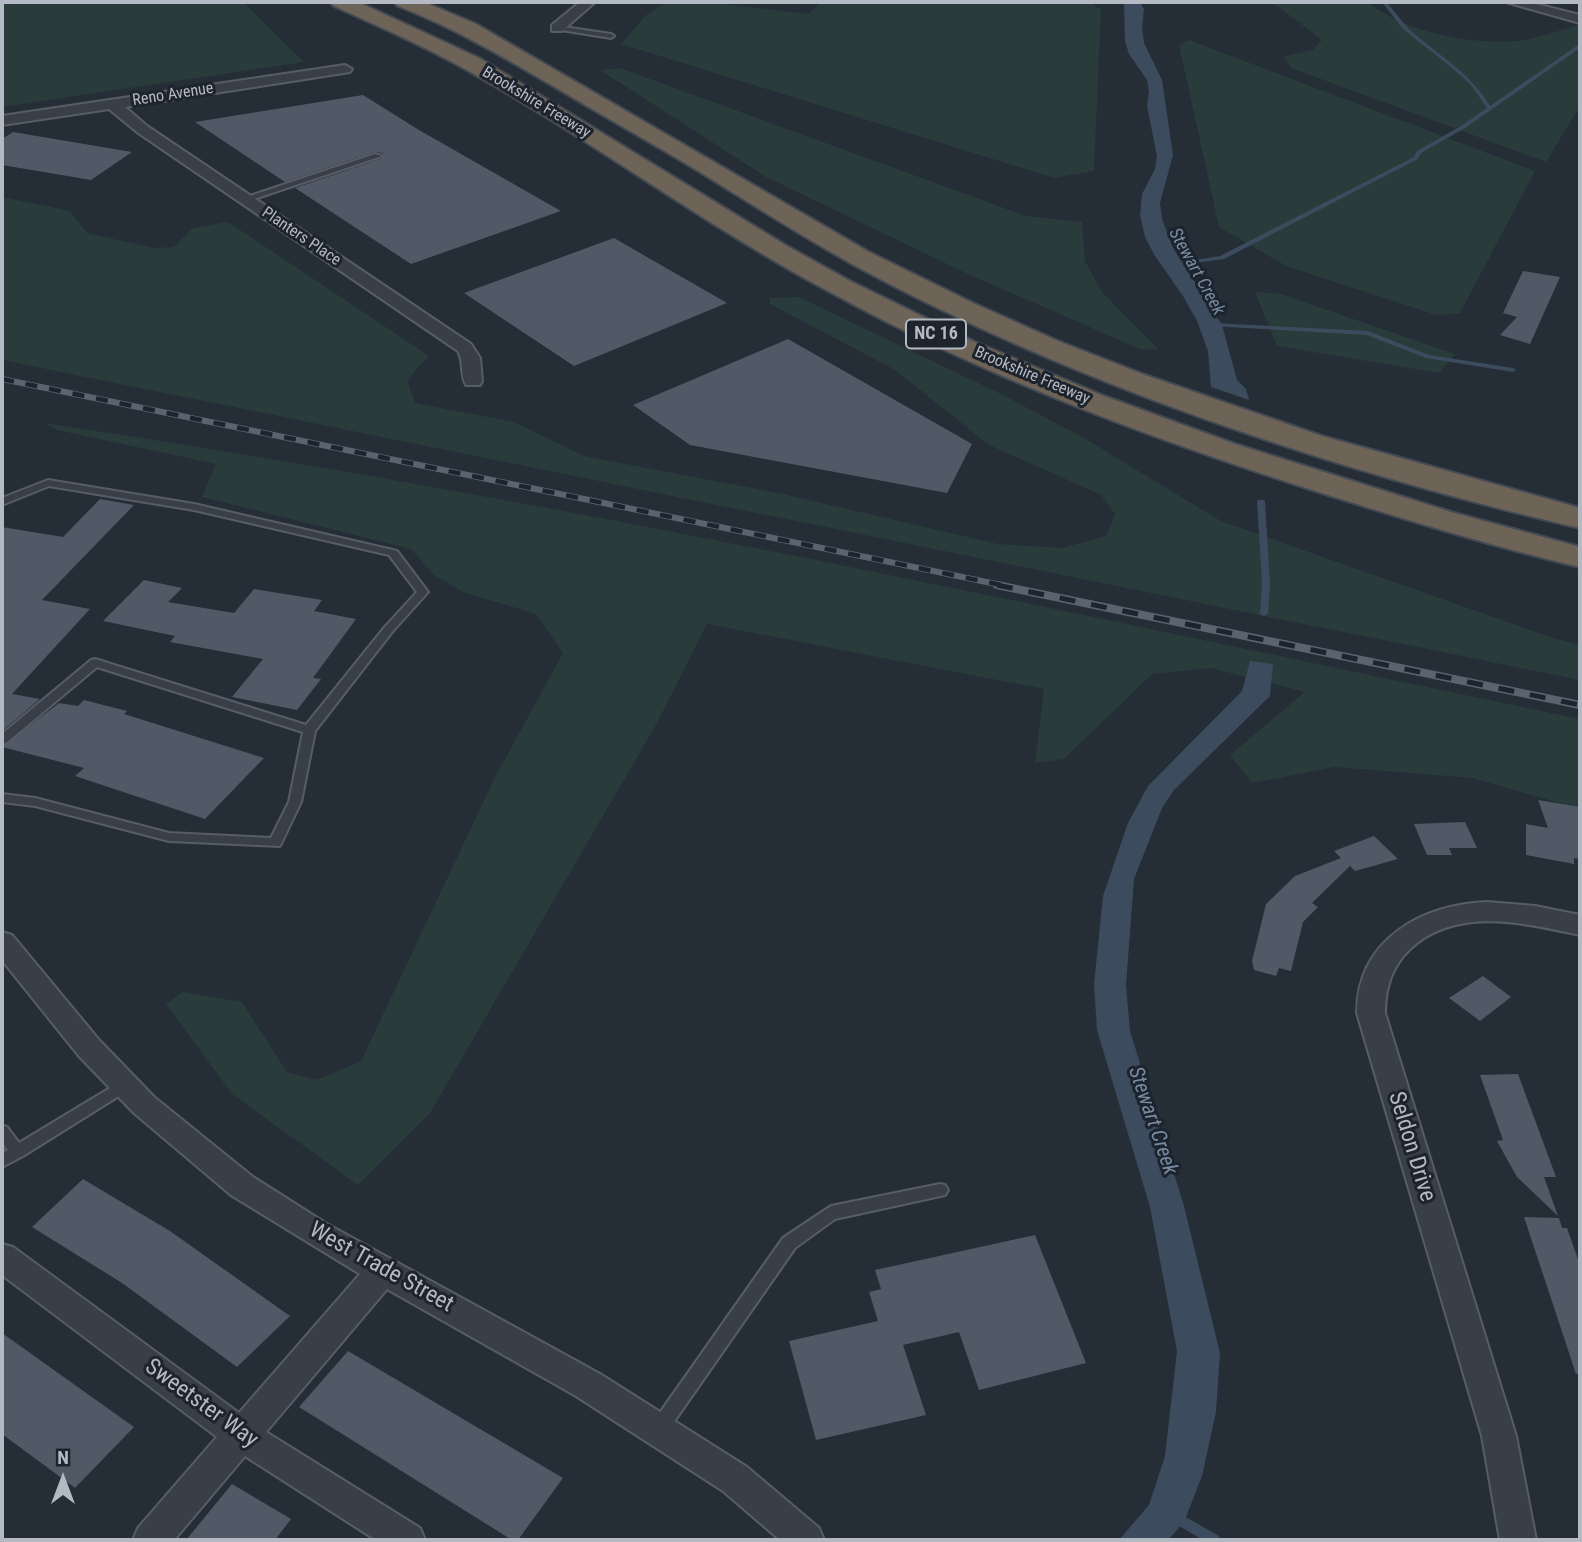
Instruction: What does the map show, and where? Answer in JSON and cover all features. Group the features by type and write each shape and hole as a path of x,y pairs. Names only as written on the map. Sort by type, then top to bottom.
{"highway":[{"name":"Brookshire Freeway","path":"341,2 447,49 839,287 999,363 1092,401 1281,470 1423,514 1580,557"},
{"name":"Brookshire Freeway","path":"405,2 486,38 724,176 816,233 954,305 1113,372 1236,417 1443,482 1580,519"}],"street":[{"path":"557,28 588,2"},
{"path":"1513,2 1580,19"},
{"name":"Reno Avenue","path":"2,121 345,69"},
{"name":"Planters Place","path":"112,104 142,129 465,348 471,358 473,380"},
{"name":"Seldon Drive","path":"1518,1540 1499,1436 1378,1041 1371,1011 1373,984 1381,964 1399,943 1423,926 1454,914 1517,913 1580,925"},
{"name":"West Trade Street","path":"2,942 89,1048 125,1085 199,1153 242,1186 316,1233 588,1385 734,1479 806,1540"},
{"name":"Sweetster Way","path":"2,1257 241,1435 407,1540"},
{"path":"151,1540 384,1269"}],"lane":[{"path":"557,28 611,36"},
{"path":"245,199 378,156"},
{"path":"2,502 48,483 111,491 300,530 393,553 423,592 388,630 309,730 295,802 275,843 169,837 35,802 2,798"},
{"path":"2,740 95,663 309,730"},
{"path":"2,1161 125,1085"},
{"path":"2,1131 18,1152"},
{"path":"658,1430 789,1243 831,1213 940,1190"}],"shaded area":[{"path":"2,2 243,2 304,62 2,107"},
{"path":"667,2 709,2 808,14 821,2 1090,2 1101,10 1094,171 1054,178 621,44 645,16"},
{"path":"1272,2 1368,2 1419,29 1480,41 1517,41 1580,25 1580,106 1546,162 1291,68 1284,56 1313,50 1322,40"},
{"path":"1189,40 1535,171 1460,313 1436,315 1286,266 1219,227 1179,45"},
{"path":"620,68 1026,216 1082,222 1085,261 1102,292 1159,350 1140,349 972,276 766,177 600,70"},
{"path":"2,197 70,211 87,233 154,248 174,247 193,228 228,222 429,356 407,380 415,403 514,422 584,456 783,494 998,544 1062,548 1106,536 1115,514 1101,495 989,445 895,370 770,304 770,298 799,297 1003,395 1084,438 1221,521 1553,638 1580,645 1580,680 2,360"},
{"path":"1255,292 1281,294 1455,354 1439,373 1277,346"},
{"path":"44,423 430,486 622,522 1580,719 1580,809 1472,778 1335,767 1252,783 1230,755 1305,692 1211,668 1152,674 1064,759 1035,763 1044,689 707,624 656,725 430,1113 358,1185 232,1094 166,1004 183,992 242,1002 287,1072 316,1080 361,1061 495,777 563,653 536,614 463,592 434,575 411,549 202,497 216,464 57,430"}],"water":[{"path":"1124,2 1140,2 1144,9 1144,43 1162,80 1173,155 1160,203 1162,219 1173,248 1222,325 1237,380 1246,389 1249,400 1211,387 1208,351 1197,321 1145,237 1140,215 1142,194 1155,169 1157,156 1147,106 1147,80 1129,54 1125,41"},
{"path":"1250,661 1273,664 1270,696 1174,790 1162,808 1134,879 1126,985 1130,1031 1184,1206 1220,1353 1216,1412 1202,1476 1184,1522 1168,1540 1119,1540 1149,1505 1165,1456 1177,1351 1150,1207 1097,1030 1094,985 1103,896 1128,823 1148,786 1242,691"}],"building":[{"path":"363,95 561,211 411,264 295,188 383,158 383,153 374,152 285,182 195,122"},
{"path":"13,132 132,152 91,180 2,165 2,139"},
{"path":"614,238 727,303 574,366 464,293"},
{"path":"1523,271 1560,277 1530,344 1500,335 1517,317 1503,313"},
{"path":"788,339 972,444 947,493 690,445 633,405"},
{"path":"100,499 134,505 42,600 90,609 12,694 40,699 2,731 2,527 63,537"},
{"path":"144,580 182,588 168,602 234,613 254,589 322,600 314,611 356,619 313,678 321,679 297,710 232,697 263,659 170,642 175,636 103,621"},
{"path":"84,700 127,711 124,714 264,758 205,819 75,776 84,768 2,747 59,703 78,706"},
{"path":"1538,800 1580,807 1580,859 1574,858 1574,864 1526,855 1526,824 1548,828"},
{"path":"1465,822 1477,848 1449,848 1452,855 1427,855 1414,824"},
{"path":"1374,836 1398,859 1355,871 1350,866 1312,903 1318,907 1303,922 1291,971 1279,968 1276,976 1254,970 1252,961 1266,904 1295,876 1341,858 1334,851"},
{"path":"1483,976 1511,997 1480,1021 1449,998"},
{"path":"1518,1074 1556,1177 1544,1177 1558,1216 1517,1177 1497,1141 1503,1140 1480,1075"},
{"path":"83,1179 170,1231 290,1316 237,1367 122,1283 32,1227"},
{"path":"1524,1217 1559,1218 1562,1228 1567,1228 1580,1265 1580,1373 1576,1374"},
{"path":"1035,1235 1086,1363 979,1390 959,1332 903,1345 926,1415 816,1440 789,1341 878,1321 869,1292 881,1289 875,1270"},
{"path":"2,1333 134,1427 75,1488 2,1434"},
{"path":"348,1351 563,1478 518,1540 512,1540 299,1407"},
{"path":"232,1484 291,1519 275,1540 186,1540"}],"waterway":[{"path":"1384,2 1405,28 1463,74 1488,107"},
{"path":"1175,265 1222,258 1416,158 1419,152 1463,127 1580,46"},
{"path":"1213,325 1368,333 1428,357 1513,370"},
{"name":"Stewart Creek","path":"1261,502 1266,583 1264,614"},
{"path":"1175,1517 1215,1540"}],"railway":[{"path":"2,379 1006,586"},
{"path":"997,585 1580,705"}]}
